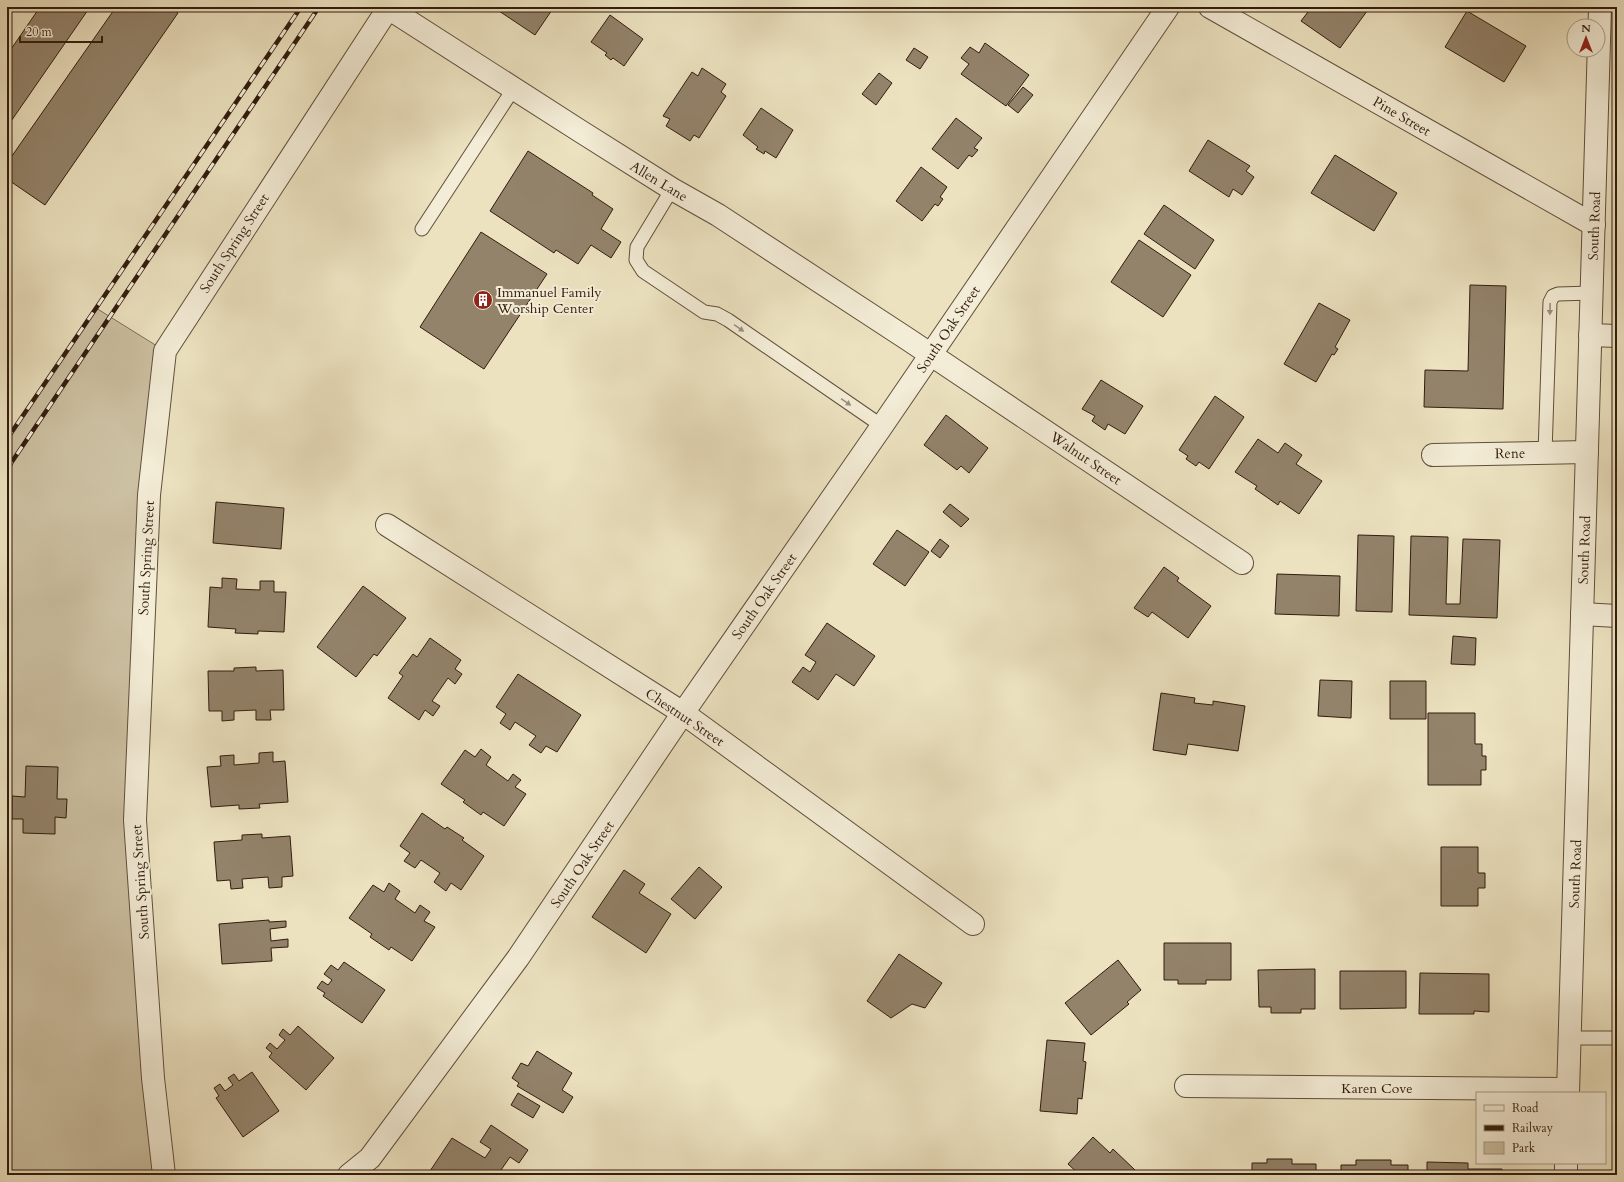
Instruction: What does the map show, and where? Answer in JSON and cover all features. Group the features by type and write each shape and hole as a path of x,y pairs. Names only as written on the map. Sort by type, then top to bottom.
{"street":[{"name":"Allen Lane","path":"388,7 672,189 718,215 930,354"},
{"name":"South Spring Street","path":"164,1175 153,1078 135,820 149,495 165,351 388,7"},
{"name":"South Oak Street","path":"349,1175 370,1158 518,958 683,713 882,426 1168,7"},
{"name":"Pine Street","path":"1210,7 1594,225"},
{"name":"South Road","path":"1568,1091 1600,7"},
{"path":"1590,335 1617,336"},
{"name":"Walnut Street","path":"930,354 1242,563"},
{"name":"Rene","path":"1433,455 1587,452"},
{"name":"Chestnut Street","path":"387,525 683,713 973,924"},
{"path":"1582,614 1617,616"},
{"name":"Karen Cove","path":"1186,1086 1568,1091"},
{"path":"1566,1164 1566,1175"}],"lane":[{"path":"422,229 514,88"},
{"path":"672,189 637,247 636,260 643,271 704,312 717,314 728,320 882,426"},
{"path":"1546,453 1550,302 1553,296 1558,294 1592,293"},
{"path":"1570,1038 1617,1038"}],"green space":[{"path":"96,308 165,351 135,820 164,1175 7,1175 7,439"}],"building":[{"path":"40,7 90,7 7,127 7,55"},
{"path":"116,7 169,7 178,13 45,205 7,179 7,163"},
{"path":"501,7 554,7 535,35 499,11"},
{"path":"1310,7 1370,7 1340,48 1301,21 1311,8"},
{"path":"1467,11 1526,46 1504,82 1445,47"},
{"path":"610,15 643,39 624,66 613,58 611,60 605,55 607,53 591,42"},
{"path":"985,43 1029,75 1006,106 961,74 969,64 961,58 970,47 979,53"},
{"path":"914,48 928,57 920,69 906,60"},
{"path":"702,68 726,84 721,92 726,96 699,138 694,135 690,141 666,126 670,119 663,116 692,72 698,76"},
{"path":"879,73 892,83 876,105 862,94"},
{"path":"1023,87 1033,95 1018,113 1008,105"},
{"path":"761,108 793,130 776,158 765,151 764,154 756,149 758,147 743,135"},
{"path":"956,118 982,138 974,148 978,150 972,157 969,155 958,169 932,149"},
{"path":"1208,140 1250,166 1246,171 1254,177 1242,195 1233,189 1229,197 1189,171"},
{"name":"Immanuel Family Worship Center","path":"528,151 593,193 592,195 613,209 601,229 621,242 611,258 591,245 578,264 556,250 554,253 490,211"},
{"path":"1335,155 1397,193 1374,231 1311,193"},
{"path":"921,167 947,187 940,197 943,199 938,206 935,204 922,221 896,201"},
{"path":"1164,205 1214,240 1195,269 1144,234"},
{"name":"Immanuel Family Worship Center","path":"481,232 547,274 484,369 420,327"},
{"path":"1139,240 1191,275 1163,317 1111,282"},
{"path":"1470,285 1506,286 1503,409 1424,407 1425,370 1468,371"},
{"path":"1319,303 1350,320 1335,347 1338,349 1334,355 1332,354 1316,382 1284,364"},
{"path":"1101,380 1143,406 1125,434 1108,424 1105,430 1092,421 1095,416 1082,409"},
{"path":"1215,396 1244,417 1209,469 1199,462 1196,466 1186,459 1188,456 1179,450"},
{"path":"946,415 988,448 969,473 961,466 957,470 924,445"},
{"path":"1258,439 1278,453 1285,443 1302,455 1296,464 1322,481 1299,514 1280,501 1278,505 1255,489 1257,486 1235,472"},
{"path":"216,502 284,508 281,549 213,543"},
{"path":"950,504 969,519 961,527 943,512"},
{"path":"897,530 929,552 905,586 873,564"},
{"path":"1358,535 1394,536 1392,612 1356,611"},
{"path":"1411,536 1448,537 1446,604 1460,604 1463,539 1500,540 1497,618 1409,615"},
{"path":"940,539 949,546 940,558 931,551"},
{"path":"1164,567 1179,578 1177,581 1211,606 1188,638 1152,612 1148,617 1134,608"},
{"path":"1277,574 1340,576 1339,616 1275,614"},
{"path":"222,578 237,579 236,589 260,590 260,581 274,581 274,592 286,592 284,632 258,631 258,634 235,633 236,629 208,627 210,587 222,588"},
{"path":"363,586 406,618 377,656 374,654 356,677 317,647"},
{"path":"827,623 875,656 854,686 836,674 818,700 792,682 803,667 810,672 816,662 805,655"},
{"path":"1453,636 1476,638 1475,665 1451,664"},
{"path":"430,638 461,660 455,669 462,674 455,684 448,678 432,701 440,706 433,716 425,710 419,720 388,698 403,676 399,673 413,654 417,657"},
{"path":"256,667 256,671 283,670 284,710 270,710 271,720 256,720 256,710 234,711 234,720 222,721 222,711 209,711 208,671 234,671 234,668"},
{"path":"518,674 581,715 557,752 546,746 541,753 529,745 536,736 515,722 510,730 500,723 506,714 496,707"},
{"path":"1320,680 1352,681 1351,718 1318,716"},
{"path":"1390,681 1426,681 1426,719 1390,719"},
{"path":"1161,693 1195,698 1194,703 1213,705 1213,701 1245,706 1238,751 1188,744 1186,755 1153,750"},
{"path":"1428,713 1475,713 1475,744 1482,744 1482,756 1486,756 1486,770 1481,770 1481,785 1428,785"},
{"path":"481,749 491,757 486,765 508,781 513,774 521,780 515,787 526,794 504,826 483,812 481,815 463,802 465,800 441,784 465,750 475,757"},
{"path":"273,752 273,762 285,761 288,802 259,804 260,808 239,809 239,805 211,807 207,767 221,766 220,756 234,755 234,765 259,763 259,753"},
{"path":"26,766 58,767 57,799 67,799 66,818 55,817 55,834 23,833 23,819 12,819 12,796 25,797"},
{"path":"422,813 445,829 447,827 464,838 462,840 484,856 461,890 451,883 446,891 434,882 440,873 421,860 415,868 404,861 410,853 400,846"},
{"path":"262,834 262,838 290,836 293,876 282,877 282,887 269,888 268,877 242,879 243,888 231,889 230,880 217,881 214,842 242,840 242,835"},
{"path":"1441,847 1478,847 1478,873 1485,873 1485,888 1478,888 1478,906 1441,906"},
{"path":"699,867 722,887 695,919 671,899"},
{"path":"624,870 645,884 639,893 671,914 646,953 592,917"},
{"path":"389,883 400,891 395,899 415,913 420,905 430,912 424,921 435,927 412,961 391,947 389,950 370,937 372,934 349,918 373,885 384,892"},
{"path":"269,920 269,922 286,921 286,927 270,929 271,941 288,939 288,947 271,948 272,961 222,964 219,924"},
{"path":"1164,943 1231,943 1231,980 1206,980 1206,984 1178,984 1178,980 1164,980"},
{"path":"899,954 942,983 925,1008 912,1004 891,1018 867,1001"},
{"path":"1118,960 1141,990 1127,1002 1129,1004 1091,1035 1065,1003"},
{"path":"344,962 385,990 362,1023 323,996 325,993 317,988 322,981 328,985 332,980 324,974 331,965 338,970"},
{"path":"1315,969 1315,1009 1301,1009 1301,1013 1271,1013 1271,1007 1259,1007 1258,970"},
{"path":"1340,971 1406,971 1406,1008 1340,1009"},
{"path":"1420,973 1489,974 1489,1012 1474,1011 1474,1014 1419,1014"},
{"path":"298,1026 334,1058 306,1090 269,1057 272,1053 266,1048 270,1043 277,1049 285,1040 279,1035 283,1029 290,1035"},
{"path":"1047,1040 1085,1043 1083,1061 1086,1062 1082,1099 1078,1098 1077,1114 1040,1111"},
{"path":"537,1051 572,1073 562,1090 573,1097 563,1113 517,1086 519,1083 512,1078 521,1063 528,1066"},
{"path":"252,1072 279,1111 243,1137 216,1098 219,1096 214,1088 220,1084 225,1091 233,1085 228,1078 234,1074 239,1081"},
{"path":"518,1093 540,1106 533,1118 511,1105"},
{"path":"491,1125 528,1150 519,1163 510,1157 501,1170 509,1175 428,1174 452,1138 485,1158 491,1149 480,1142"},
{"path":"1093,1137 1110,1153 1113,1149 1135,1170 1132,1174 1133,1175 1080,1175 1068,1164"},
{"path":"1267,1159 1292,1159 1292,1164 1316,1164 1316,1175 1252,1175 1252,1163 1267,1163"},
{"path":"1356,1160 1391,1160 1391,1165 1408,1165 1408,1175 1341,1175 1341,1165 1356,1165"},
{"path":"1427,1162 1468,1163 1468,1169 1502,1169 1502,1175 1427,1175"}],"railway":[{"path":"7,439 301,7"},
{"path":"7,469 319,7"}],"place":[{"name":"Immanuel Family Worship Center","path":"483,300"}]}
